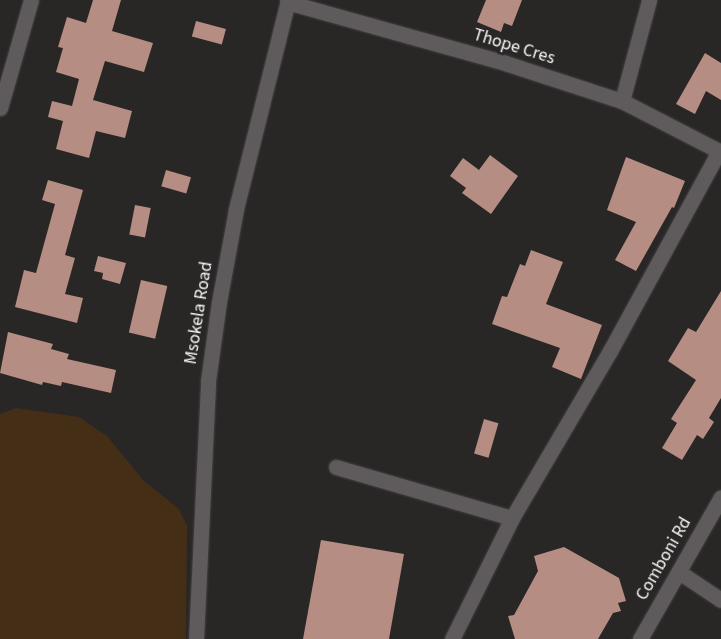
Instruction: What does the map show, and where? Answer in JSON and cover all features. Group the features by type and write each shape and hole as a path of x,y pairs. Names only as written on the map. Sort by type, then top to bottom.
{"street":[{"path":"0,108 31,0"},
{"path":"622,101 649,0"},
{"name":"Thope Cres","path":"288,1 505,63 622,101 720,152"},
{"name":"Msokela Road","path":"196,639 208,381 219,302 236,209 288,1"},
{"path":"452,639 512,518 610,352 720,152"},
{"path":"336,468 512,518"},
{"name":"Comboni Rd","path":"640,639 721,497"},
{"path":"679,572 721,600"}],"shaded area":[{"path":"16,408 79,417 107,436 143,480 179,509 187,526 186,639 0,639 0,414"}],"building":[{"path":"93,0 121,0 112,31 153,43 144,72 105,61 93,100 132,111 125,138 96,131 89,158 56,149 63,121 48,117 52,101 72,106 79,79 56,72 63,48 58,47 67,17 86,23"},
{"path":"486,0 522,0 512,26 504,23 501,32 477,22"},
{"path":"196,21 226,29 222,44 192,36"},
{"path":"705,53 721,63 721,100 706,91 695,114 676,104"},
{"path":"490,155 518,176 491,214 462,193 466,188 450,176 463,158 479,170"},
{"path":"626,157 685,181 674,208 672,207 636,271 615,260 636,222 607,210"},
{"path":"166,170 191,177 186,194 161,186"},
{"path":"48,180 83,190 65,255 75,258 65,294 83,298 77,323 15,307 24,270 36,273 55,204 42,200"},
{"path":"135,205 151,208 145,238 129,234"},
{"path":"531,250 563,262 546,304 602,325 581,379 552,367 560,348 492,324 502,296 507,297 520,264 525,266"},
{"path":"98,256 126,263 120,284 102,279 103,273 94,271"},
{"path":"141,280 167,286 155,339 129,333"},
{"path":"721,291 721,398 709,418 714,422 703,439 697,435 682,460 662,448 677,423 671,419 696,380 668,361 688,328 696,332"},
{"path":"8,332 53,344 51,349 69,354 67,359 116,370 111,393 62,382 61,386 43,382 42,385 0,373"},
{"path":"484,419 498,423 488,458 474,454"},
{"path":"321,540 404,554 389,639 303,639"},
{"path":"564,547 619,578 626,601 618,603 621,611 613,613 598,639 515,639 508,616 514,615 538,571 534,556"}]}
